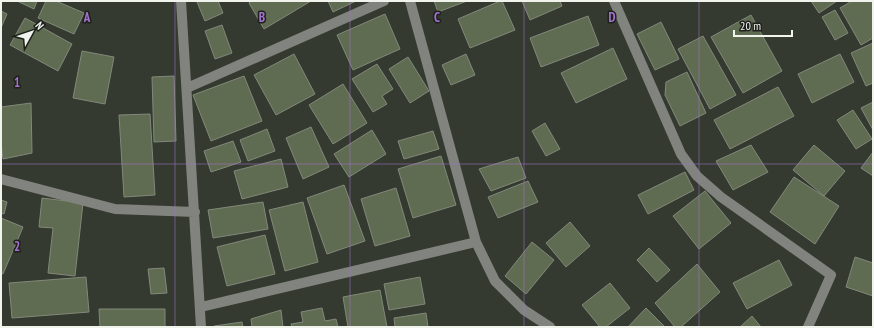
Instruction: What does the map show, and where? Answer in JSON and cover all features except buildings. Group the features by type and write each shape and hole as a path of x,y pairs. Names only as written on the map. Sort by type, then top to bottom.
{"street":[{"path":"182,1 201,327"},
{"path":"187,88 384,1"},
{"path":"410,1 476,242 496,282 524,310 550,327"},
{"path":"614,1 681,154 697,176 721,197 830,275 808,327"},
{"path":"1,179 115,209 195,212"},
{"path":"201,307 476,242"}]}
